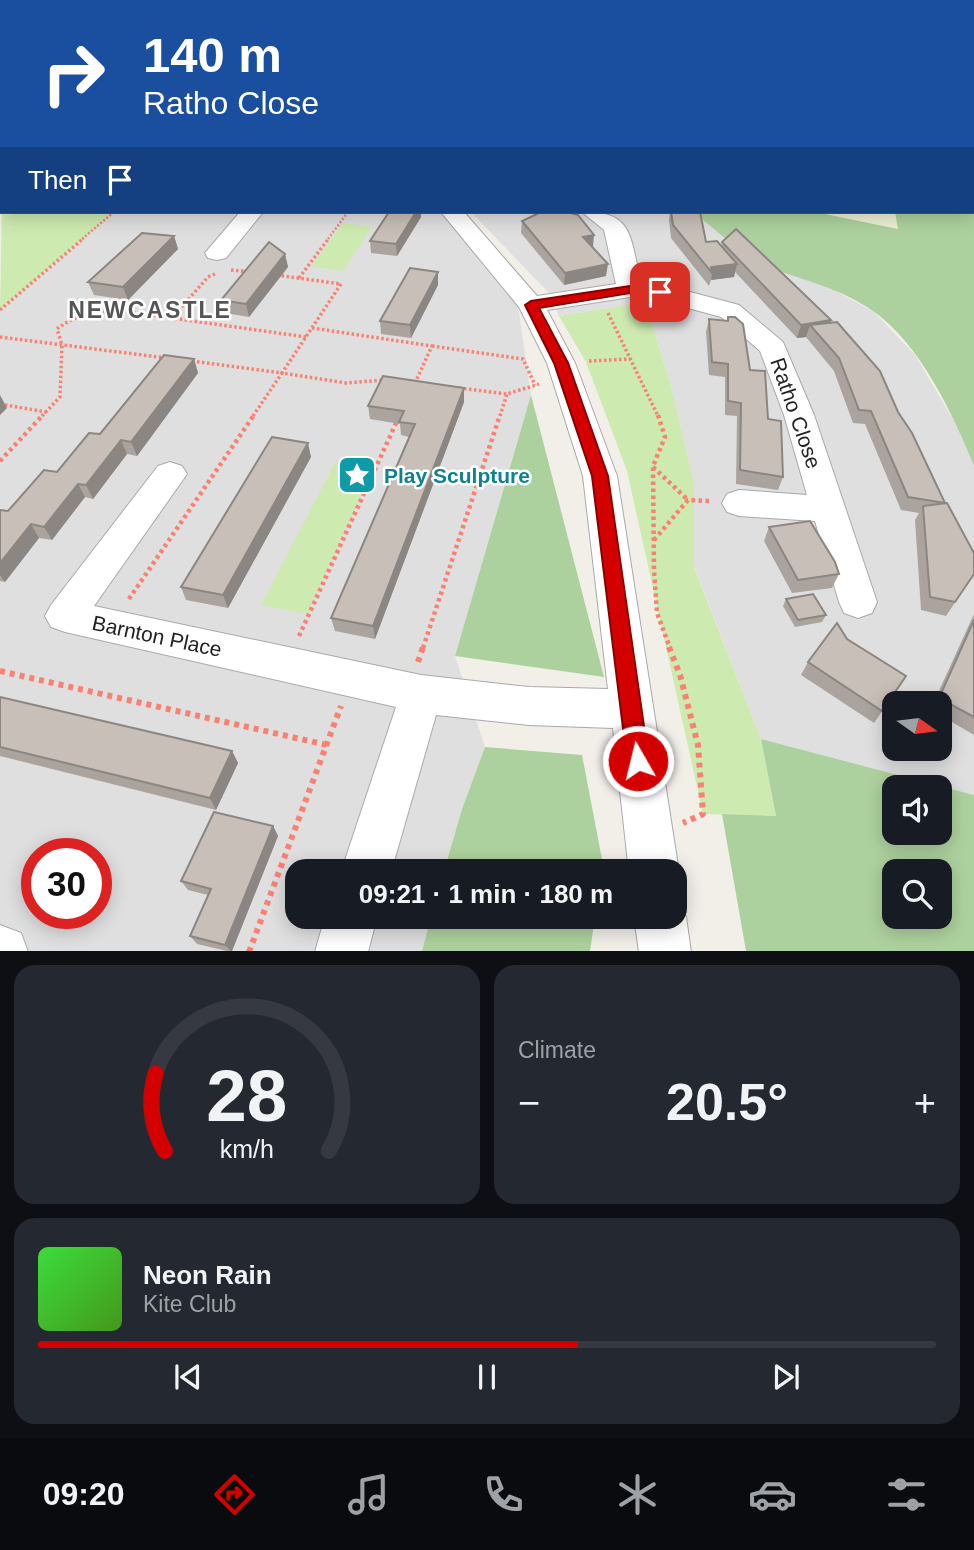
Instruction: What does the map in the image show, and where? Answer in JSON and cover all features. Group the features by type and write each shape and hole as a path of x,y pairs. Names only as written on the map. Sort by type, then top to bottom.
{"street":[{"path":"221,261 251,214"},
{"path":"454,214 531,305 554,375 600,476 651,855"},
{"path":"596,214 615,228 630,289"},
{"name":"Ratho Close","path":"531,305 600,296 630,289 660,292 730,311 773,348 799,415 858,602"},
{"name":"Barnton Place","path":"170,474 65,616 414,692 529,706 631,709"},
{"path":"739,503 829,509"},
{"path":"369,859 414,692"},
{"path":"341,951 347,929"},
{"path":"662,929 665,951"}],"path":[{"path":"0,310 112,214"},
{"path":"299,278 347,214"},
{"path":"172,318 221,261 263,274"},
{"path":"111,626 341,284 275,275"},
{"path":"600,296 654,403 664,437 653,466 657,613 680,676 698,745 703,814 651,855"},
{"path":"0,461 60,397 62,345 57,329 65,321 102,310 306,337"},
{"path":"312,328 523,359 554,375"},
{"path":"0,337 172,359"},
{"path":"408,395 432,346"},
{"path":"454,387 507,394 554,375 630,359"},
{"path":"186,361 346,383 394,381"},
{"path":"404,382 427,384"},
{"path":"414,692 507,394"},
{"path":"0,404 46,412"},
{"path":"286,664 397,419"},
{"path":"653,466 688,500 739,503"},
{"path":"653,541 688,500"},
{"path":"0,671 327,745"},
{"path":"249,951 352,679"}],"shaded area":[{"path":"112,214 443,214 518,306 531,395 455,656 485,747 462,809 447,859 285,859 285,929 428,929 422,951 0,951 0,310"},
{"path":"473,214 696,214 762,265 825,285 874,312 915,355 958,428 974,466 974,795 952,789 952,775 898,775 761,739 694,566 694,482 670,382 645,302 559,316 548,292"}],"green space":[{"path":"2,214 112,214 0,310"},
{"path":"695,214 825,214 898,229 895,214 974,214 974,466 933,381 906,342 890,325 873,311 846,296 757,262"},
{"path":"824,214 895,214 899,230"},
{"path":"343,223 372,227 343,271 311,267"},
{"path":"645,302 670,382 694,482 694,567 761,739 776,816 703,814 627,471 586,362 559,316"},
{"path":"531,395 604,677 455,656"},
{"path":"336,461 351,463 343,480 367,483 307,614 261,605"},
{"path":"761,739 898,775 882,775 882,845 952,845 952,789 974,795 974,951 746,951 722,814 776,816"},
{"path":"485,747 582,755 602,859 447,859 462,809"},
{"path":"428,929 593,929 590,951 422,951"}],"building":[{"path":"388,214 415,214 396,244 370,241"},
{"path":"537,214 578,215 594,235 583,237 608,264 565,273 522,221"},
{"path":"671,214 700,214 706,242 717,241 737,264 711,267 712,273 673,225"},
{"path":"736,229 831,320 801,325 722,242"},
{"path":"142,233 174,236 123,287 88,282"},
{"path":"269,242 285,254 246,304 221,300"},
{"path":"410,268 438,272 410,325 380,321"},
{"path":"728,317 735,317 743,324 750,370 765,371 768,419 781,421 783,477 740,470 741,403 728,401 728,364 712,362 709,319 728,321"},
{"path":"837,322 880,371 945,503 908,497 871,411 859,410 839,358 810,325"},
{"path":"164,355 194,359 131,442 121,440 86,485 78,484 44,527 31,524 0,563 0,510 8,511 44,470 57,472 89,433 100,434"},
{"path":"383,376 464,388 373,626 331,618 415,424 399,422 404,411 368,406"},
{"path":"272,437 308,443 223,595 181,587"},
{"path":"947,503 974,553 974,574 955,602 930,597 923,506"},
{"path":"810,521 835,562 839,574 798,580 769,527"},
{"path":"813,594 826,615 798,620 786,599"},
{"path":"974,620 974,717 952,705 952,691 942,691"},
{"path":"837,623 847,639 906,676 896,691 882,691 882,711 808,662"},
{"path":"0,697 232,751 210,798 0,747"},
{"path":"214,812 273,826 225,945 190,936 211,889 181,881"}],"place":[{"name":"Play Sculpture","path":"357,475"}],"district":[{"name":"NEWCASTLE","path":"150,310"}],"route":[{"path":"638,761 600,476 561,363 531,305 600,296 630,289 660,292"}]}
